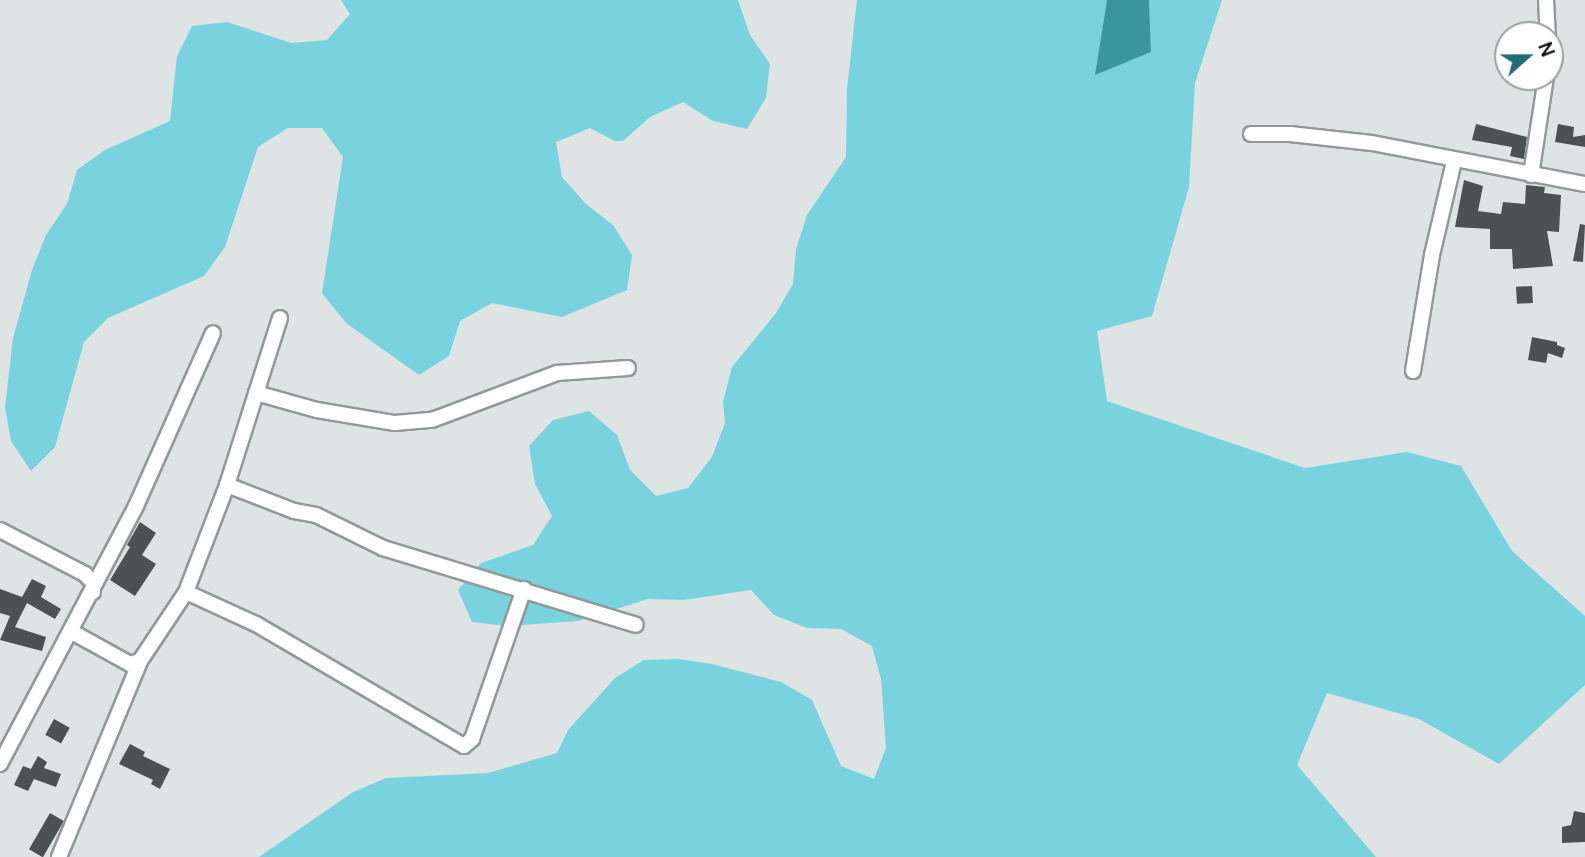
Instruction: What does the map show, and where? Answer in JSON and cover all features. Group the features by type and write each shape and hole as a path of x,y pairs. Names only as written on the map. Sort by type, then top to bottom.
{"street":[{"path":"1546,0 1547,21"},
{"path":"1531,175 1544,91"},
{"path":"1251,134 1290,134 1372,143 1454,161 1585,184"},
{"path":"1413,371 1433,255 1454,161"},
{"path":"59,857 140,661 186,592 227,485 280,318"},
{"path":"0,764 72,632 136,506 213,333"},
{"path":"256,393 317,410 395,424 432,420 557,373 628,368"},
{"path":"227,485 295,511 316,515 383,548 636,625"},
{"path":"0,530 85,574 93,583 93,592"},
{"path":"186,592 256,624 464,746 472,739 524,589"},
{"path":"72,632 130,664 140,661"}],"shaded area":[{"path":"341,0 738,0 750,35 770,64 766,98 747,129 713,121 683,102 650,117 623,141 615,141 590,128 556,142 562,177 586,204 613,225 632,255 627,290 562,317 492,303 460,321 449,356 419,375 346,323 322,293 343,157 322,128 288,128 258,147 225,247 204,276 108,318 84,342 55,447 31,471 11,441 5,407 13,338 32,270 46,235 67,204 77,170 105,150 170,121 177,56 192,26 227,22 291,43 327,40 350,14"},
{"path":"857,0 1107,0 1096,74 1151,52 1149,0 1222,0 1195,83 1189,187 1152,316 1097,331 1107,401 1305,468 1407,452 1461,466 1512,551 1585,616 1585,685 1499,764 1419,719 1327,693 1297,765 1376,857 259,857 353,792 386,778 488,773 557,753 568,730 615,678 644,660 678,659 712,664 781,682 812,700 841,766 874,779 886,748 881,679 872,646 841,629 807,628 774,615 751,590 683,600 648,599 578,621 507,626 472,622 458,590 481,563 533,545 552,516 535,484 529,446 553,420 589,411 617,435 630,470 656,496 688,488 712,457 725,423 723,402 732,367 776,313 793,284 796,249 807,215 846,157 847,89"},
{"path":"1107,0 1149,0 1151,52 1095,75"}],"building":[{"path":"1476,124 1527,137 1524,159 1510,156 1512,147 1472,140"},
{"path":"1558,124 1574,127 1573,137 1585,135 1585,147 1555,142"},
{"path":"1464,180 1483,186 1478,211 1501,214 1503,202 1525,204 1526,185 1545,187 1544,193 1561,195 1559,232 1547,231 1553,266 1513,269 1512,249 1490,249 1490,229 1455,227"},
{"path":"1580,224 1585,225 1583,262 1573,261"},
{"path":"1532,286 1533,303 1517,304 1516,287"},
{"path":"1532,337 1557,342 1557,345 1565,348 1562,358 1548,353 1546,363 1528,360"},
{"path":"140,522 156,533 142,555 156,564 135,596 110,580 130,547 127,545"},
{"path":"32,579 46,586 41,597 61,609 55,619 27,603 15,627 46,637 42,651 0,640 10,616 0,613 0,589 22,597"},
{"path":"54,719 70,728 61,743 45,735"},
{"path":"130,744 145,752 143,756 170,769 160,789 151,784 153,780 119,764"},
{"path":"38,756 47,762 44,768 61,774 56,787 34,779 28,791 14,785 23,766 31,769"},
{"path":"1574,811 1585,813 1585,842 1562,843 1562,827 1571,825"},
{"path":"50,813 64,821 43,857 29,849"}]}
